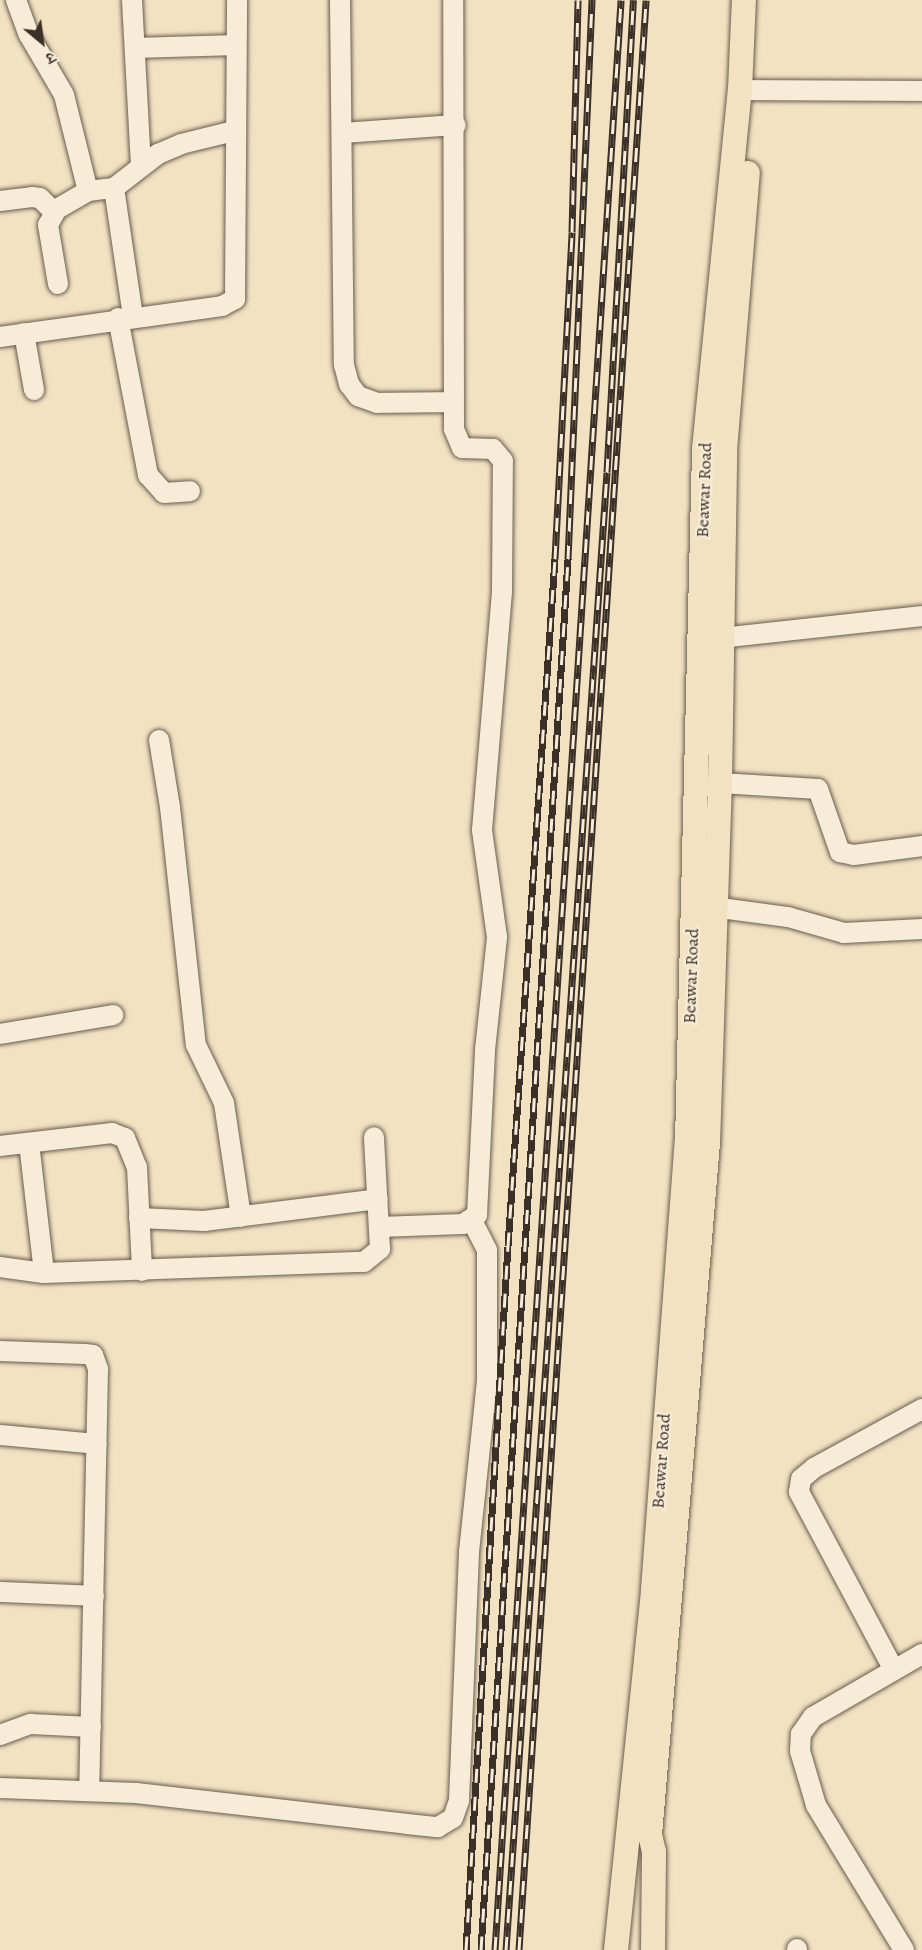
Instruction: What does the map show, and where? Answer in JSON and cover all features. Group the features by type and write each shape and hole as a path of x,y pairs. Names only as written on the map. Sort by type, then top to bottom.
{"main road":[{"name":"Beawar Road","path":"653,1950 654,1852 650,1835 708,1143 713,907 720,783 720,638 725,450 747,90 744,0"},
{"name":"Beawar Road","path":"616,1950 652,1603 687,1142 704,449 757,0"}],"street":[{"path":"16,0 29,35 64,95 88,191"},
{"path":"132,0 141,167"},
{"path":"0,337 125,317 222,306 235,299 234,131 237,0"},
{"path":"340,0 344,365 349,384 358,396 377,403 454,402"},
{"path":"453,0 456,125 454,402 459,445 468,450 493,449 503,461 502,591 482,830 497,937 485,1050 479,1208 472,1221"},
{"path":"135,48 236,45"},
{"path":"747,90 922,91"},
{"path":"342,133 456,125"},
{"path":"58,284 48,225 54,212 88,191 114,188 141,167 181,144 234,131"},
{"path":"114,188 125,317 148,475 164,493 190,491"},
{"path":"0,201 32,196 54,212"},
{"path":"24,333 34,390"},
{"path":"720,638 922,616"},
{"path":"159,740 170,807 196,1045 224,1103 241,1217"},
{"path":"720,783 818,789 840,852 854,855 922,846"},
{"path":"713,907 788,917 844,933 922,929"},
{"path":"0,1034 113,1015"},
{"path":"0,1146 112,1132 125,1138 136,1167 142,1271"},
{"path":"0,1267 44,1273 364,1262 380,1249 374,1137"},
{"path":"29,1143 44,1273"},
{"path":"139,1218 168,1222 241,1217 378,1200"},
{"path":"379,1227 472,1221"},
{"path":"0,1788 136,1793 438,1827 453,1818 459,1801 469,1552 487,1380 487,1250 472,1221"},
{"path":"0,1351 93,1355 98,1369 89,1791"},
{"path":"894,1670 799,1492 801,1479 814,1468 922,1409"},
{"path":"0,1435 97,1444"},
{"path":"0,1592 94,1596"},
{"path":"904,1950 816,1805 800,1751 801,1734 813,1717 922,1654"},
{"path":"0,1735 31,1724 91,1727"}],"railway":[{"path":"466,1950 508,1246 555,559 572,232 578,0"},
{"path":"481,1950 568,559 592,0"},
{"path":"495,1950 621,0"},
{"path":"506,1950 607,472 633,0"},
{"path":"519,1950 646,0"}]}
